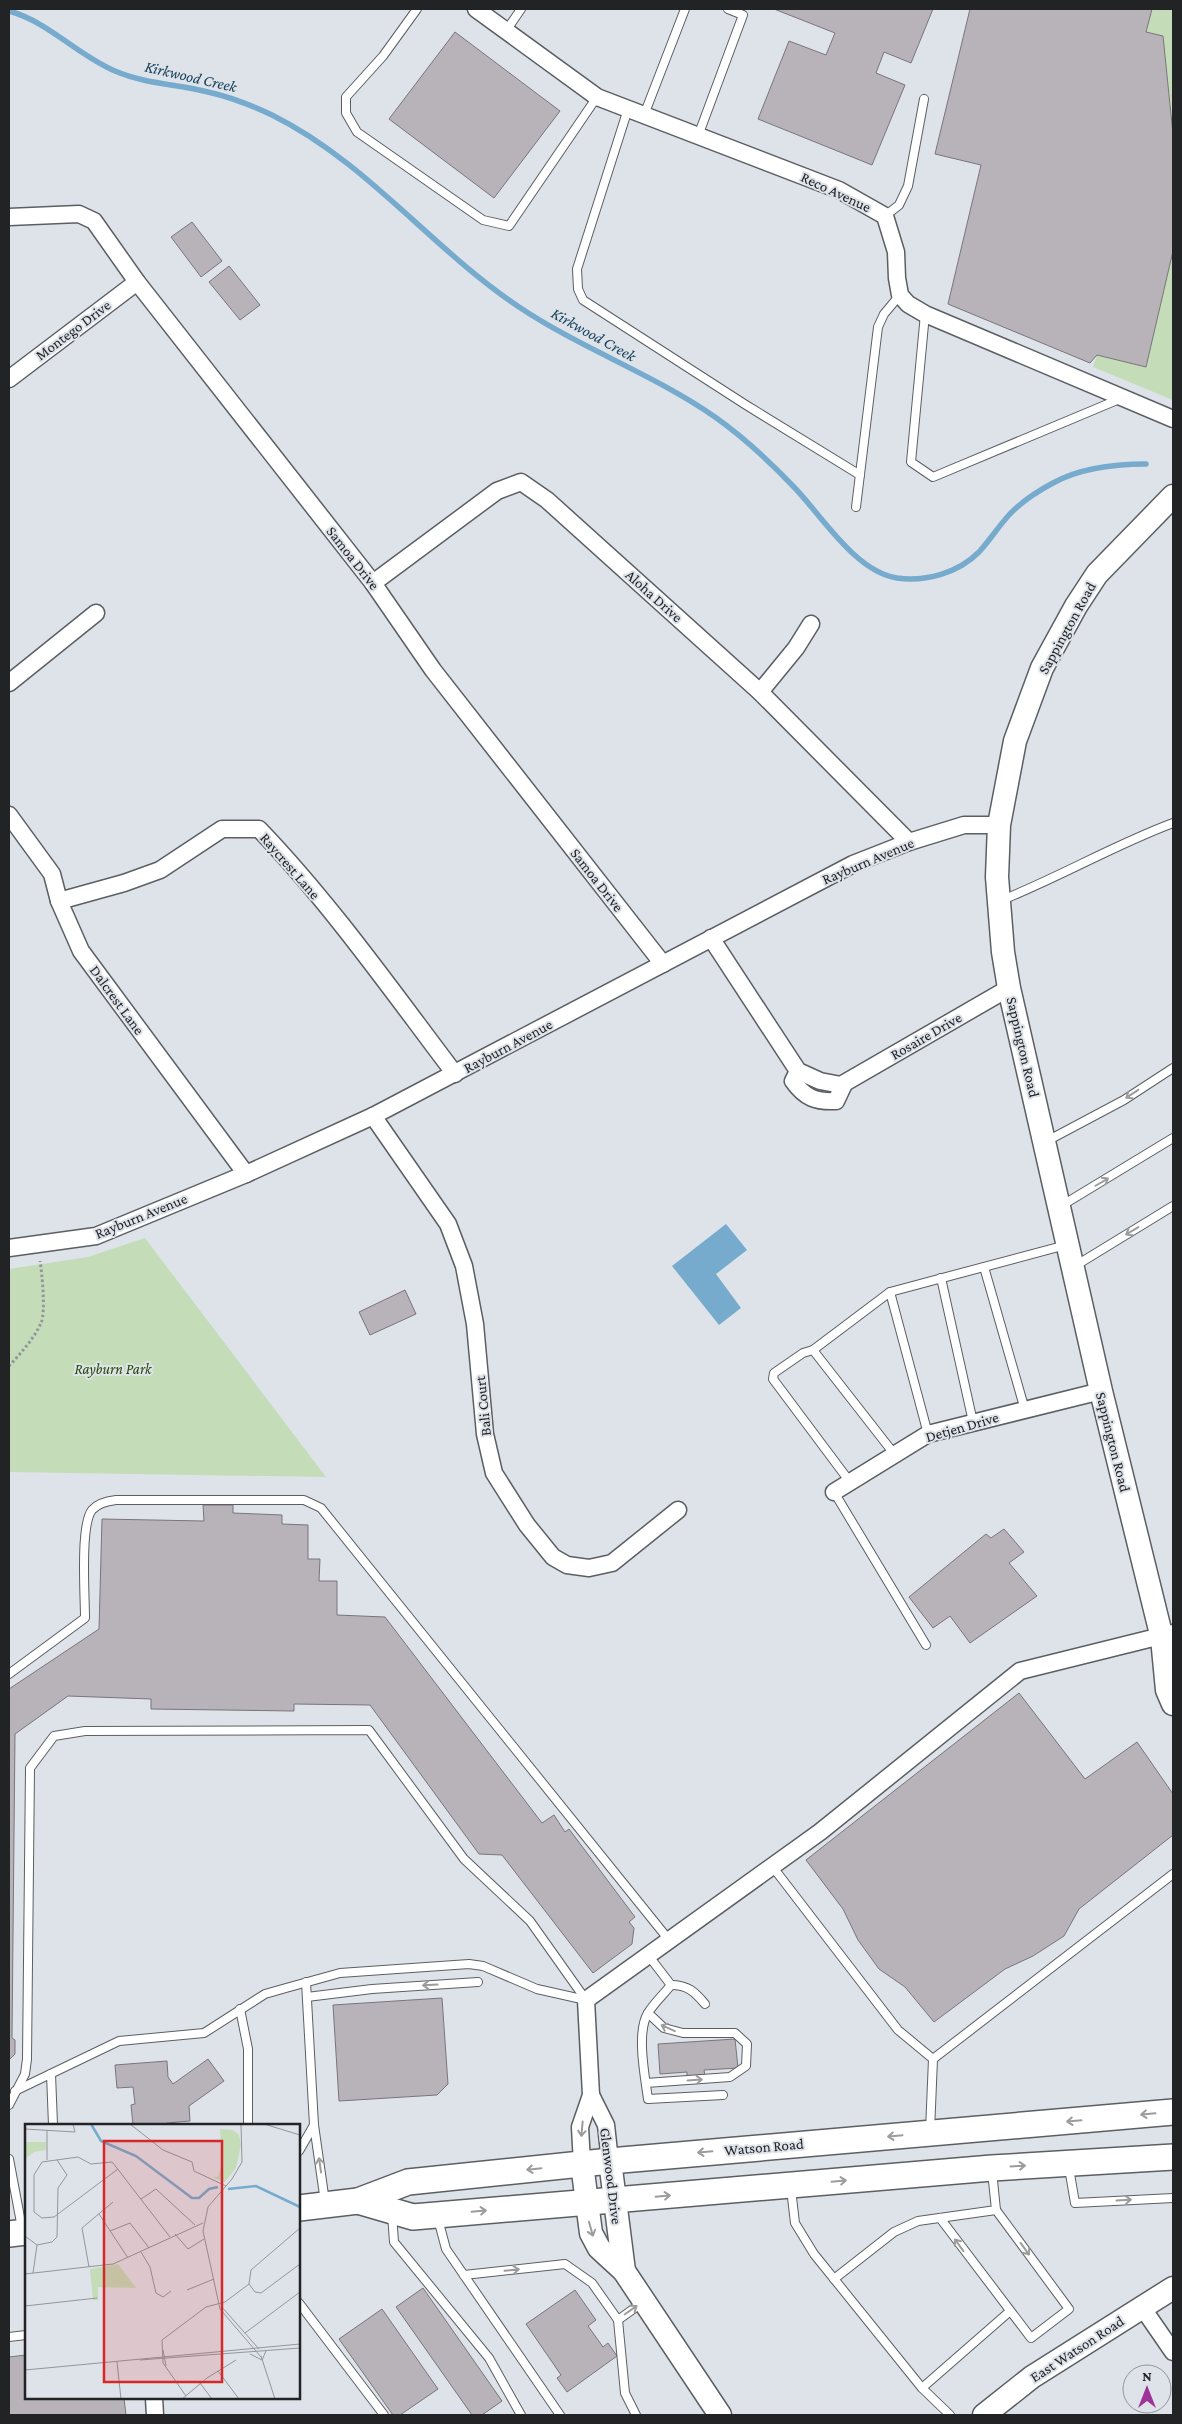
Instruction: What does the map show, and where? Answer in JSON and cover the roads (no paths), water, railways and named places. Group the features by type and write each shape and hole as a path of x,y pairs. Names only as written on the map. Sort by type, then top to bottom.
{"main road":[{"name":"Sappington Road","path":"1173,496 1097,574 1076,606 1042,668 1015,741 999,825 998,902 1009,988 1100,1391 1169,1641 1167,1690 1173,1704"},
{"name":"Watson Road","path":"300,2208 358,2201 408,2182 610,2160 1173,2112"},
{"name":"Watson Road","path":"358,2201 413,2217 992,2168 1173,2157"},
{"name":"Glenwood Drive","path":"610,2160 624,2271"},
{"name":"Glenwood Drive","path":"582,2164 591,2232 600,2248 624,2271 720,2415"},
{"name":"East Watson Road","path":"984,2415 1032,2376 1173,2288"}],"street":[{"name":"Reco Avenue","path":"476,9 597,96 839,190 885,216 896,252 900,295"},
{"name":"Samoa Drive","path":"9,217 79,214 94,221 137,282 373,583 433,670 663,964"},
{"name":"Montego Drive","path":"9,378 137,282"},
{"path":"900,295 908,304 925,314 1173,419"},
{"name":"Aloha Drive","path":"373,583 498,491 521,482 547,500 760,692 909,842"},
{"path":"9,683 96,613"},
{"path":"760,692 796,648 811,624"},
{"name":"Dalcrest Lane","path":"9,815 52,874 59,901 81,951 246,1174"},
{"name":"Rayburn Avenue","path":"9,1248 96,1236 246,1174 373,1116 853,864 909,842 964,825 999,825"},
{"name":"Raycrest Lane","path":"59,901 124,883 160,870 222,829 259,829 342,926 455,1074"},
{"name":"Rosaire Drive","path":"711,938 798,1071 820,1081 841,1085 1009,988"},
{"name":"Bali Court","path":"373,1116 448,1224 464,1266 475,1324 485,1434 494,1473 527,1525 553,1557 567,1565 589,1568 612,1563 678,1510"},
{"name":"Detjen Drive","path":"834,1492 928,1434 1100,1391"},
{"path":"591,2095 586,2000 820,1832 1020,1671 1169,1641"},
{"name":"Glenwood Drive","path":"591,2095 606,2125 610,2160"},
{"name":"Glenwood Drive","path":"582,2164 580,2127 591,2095"},
{"path":"1142,2307 1173,2352"},
{"path":"154,2399 156,2415"}],"lane":[{"path":"417,9 384,56 346,97 346,113 357,132 483,220 509,226 597,96"},
{"path":"506,31 521,9"},
{"path":"644,115 685,9"},
{"path":"698,136 743,15 728,9"},
{"path":"885,216 899,205 908,186 924,99"},
{"path":"628,109 577,269 578,289 583,300 738,400 860,475"},
{"path":"856,507 878,327 884,314 900,295"},
{"path":"925,314 910,462 933,477 1124,397"},
{"path":"998,902 1038,886 1124,843 1173,823"},
{"path":"1045,1142 1124,1100 1173,1068"},
{"path":"1059,1207 1173,1138"},
{"path":"1073,1267 1173,1206"},
{"path":"850,1482 773,1379 774,1372 803,1353 813,1350 890,1292 1068,1245"},
{"path":"984,1267 1025,1410"},
{"path":"941,1278 973,1422"},
{"path":"890,1292 928,1434"},
{"path":"813,1350 895,1455"},
{"path":"834,1492 926,1645"},
{"path":"9,1674 85,1618 85,1525 91,1511 102,1502 116,1500 304,1500 312,1502 321,1508 669,1940"},
{"path":"9,2105 24,2074 27,2058 30,1768 54,1736 85,1731 369,1730 464,1859 530,1921 586,2000"},
{"path":"772,1866 898,2030 933,2059"},
{"path":"933,2059 1173,1874"},
{"path":"648,1955 671,1985"},
{"path":"15,2091 119,2041 204,2033 265,1994 340,1973 469,1964 483,1966 537,1989 586,2000"},
{"path":"306,1982 314,2125 326,2205"},
{"path":"307,1997 372,1989 478,1982"},
{"path":"671,1985 681,1985 694,1990 705,2004"},
{"path":"671,1985 648,2014 644,2025 643,2046 648,2099 723,2095"},
{"path":"240,2010 248,2049 248,2124"},
{"path":"646,2083 730,2077 746,2066 747,2052 747,2044 735,2033 683,2033 664,2028 648,2014"},
{"path":"930,2133 933,2059"},
{"path":"50,2074 53,2124"},
{"path":"300,2149 314,2125"},
{"path":"9,2159 19,2233"},
{"path":"1069,2163 1075,2203 1173,2198"},
{"path":"940,2218 1030,2338 1069,2309 996,2210 992,2168"},
{"path":"790,2185 795,2223 814,2254 922,2388 950,2415"},
{"path":"834,2279 894,2232 918,2222 996,2210"},
{"path":"391,2212 394,2242 489,2358 521,2415"},
{"path":"437,2215 446,2249 560,2415"},
{"path":"464,2275 565,2264 592,2283 618,2320 626,2393 636,2415"},
{"path":"618,2320 644,2300"},
{"path":"300,2304 384,2415"},
{"path":"922,2388 1009,2312"},
{"path":"9,2336 25,2335"}],"water":[{"path":"726,1224 747,1250 716,1274 741,1308 719,1325 672,1266"}],"waterway":[{"name":"Kirkwood Creek","path":"9,11 37,23 115,71 138,79 196,89 232,99 272,115 306,134 369,181 457,259 519,307 567,336 667,388 725,424 783,476 839,540 867,565 881,573 897,578 919,579 951,571 979,552 1014,510 1053,483 1086,470 1146,464"}],"park label":[{"name":"Rayburn Park","path":"113,1369"}]}
